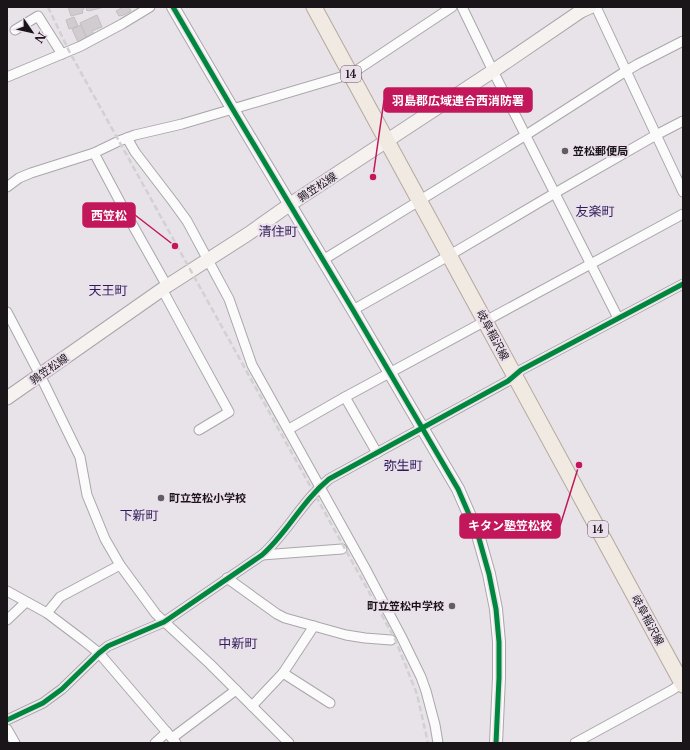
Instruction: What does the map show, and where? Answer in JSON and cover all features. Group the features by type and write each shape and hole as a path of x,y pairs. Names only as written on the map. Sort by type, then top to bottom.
{"main road":[{"name":"岐阜稲沢線","path":"314,7 683,684"},
{"name":"鶉笠松線","path":"7,398 165,287 388,141 581,11 590,7"}],"street":[{"path":"7,77 81,46 150,7"},
{"path":"173,7 458,489 478,535 489,574 496,610 499,642 496,743"},
{"path":"7,187 19,178 31,173 94,153 135,135 182,124 351,74 452,7"},
{"path":"462,7 618,318"},
{"path":"596,7 683,192"},
{"path":"15,30 38,16 62,54"},
{"path":"323,260 526,135 626,70 683,41"},
{"path":"353,310 656,135 683,121"},
{"path":"127,138 135,152 183,215 229,299 252,365 320,486 401,636 421,677 436,725 438,743"},
{"path":"94,153 229,412 199,430"},
{"path":"289,429 344,397 486,322 683,214"},
{"path":"7,720 43,703 62,689 108,646 164,622 262,555 273,545 311,496 328,479 508,381 521,370 683,284"},
{"path":"7,312 80,457 87,495 105,539 120,565 156,614 210,664 289,743"},
{"path":"344,397 377,453"},
{"path":"262,555 342,549"},
{"path":"47,613 60,597 120,565"},
{"path":"227,578 277,614 285,618 346,635 391,640"},
{"path":"7,591 47,613 99,653 172,738"},
{"path":"7,620 26,602"},
{"path":"252,706 283,673 314,626"},
{"path":"283,673 330,703"},
{"path":"575,743 683,684"},
{"path":"154,743 172,738 236,690"},
{"path":"7,728 15,743"}],"building":[{"path":"68,7 83,7 83,13 71,16"},
{"path":"86,7 104,7 87,11"},
{"path":"123,7 129,7 131,11 119,16 116,11"},
{"path":"97,15 102,27 92,31 94,34 86,37 80,23"},
{"path":"74,17 78,26 69,29 66,20"},
{"path":"81,25 86,37 78,42 72,29"}],"railway":[{"path":"48,7 69,51 395,639 417,694 428,743"}],"cycle path":[{"path":"173,7 458,489 478,535 489,574 496,609 499,642 496,743"},
{"path":"7,720 43,703 62,689 108,646 164,622 262,555 280,537 311,497 329,479 508,381 521,370 683,284"}],"place":[{"name":"笠松郵便局","path":"565,151"},
{"name":"羽島郡広域連合西消防署","path":"373,177"},
{"name":"西笠松","path":"175,246"},
{"name":"キタン塾笠松校","path":"579,465"},
{"name":"町立笠松小学校","path":"161,498"},
{"name":"町立笠松中学校","path":"452,606"}],"district":[{"name":"友楽町","path":"595,211"},
{"name":"清住町","path":"278,231"},
{"name":"天王町","path":"108,290"},
{"name":"弥生町","path":"403,465"},
{"name":"下新町","path":"139,515"},
{"name":"中新町","path":"238,643"}]}
